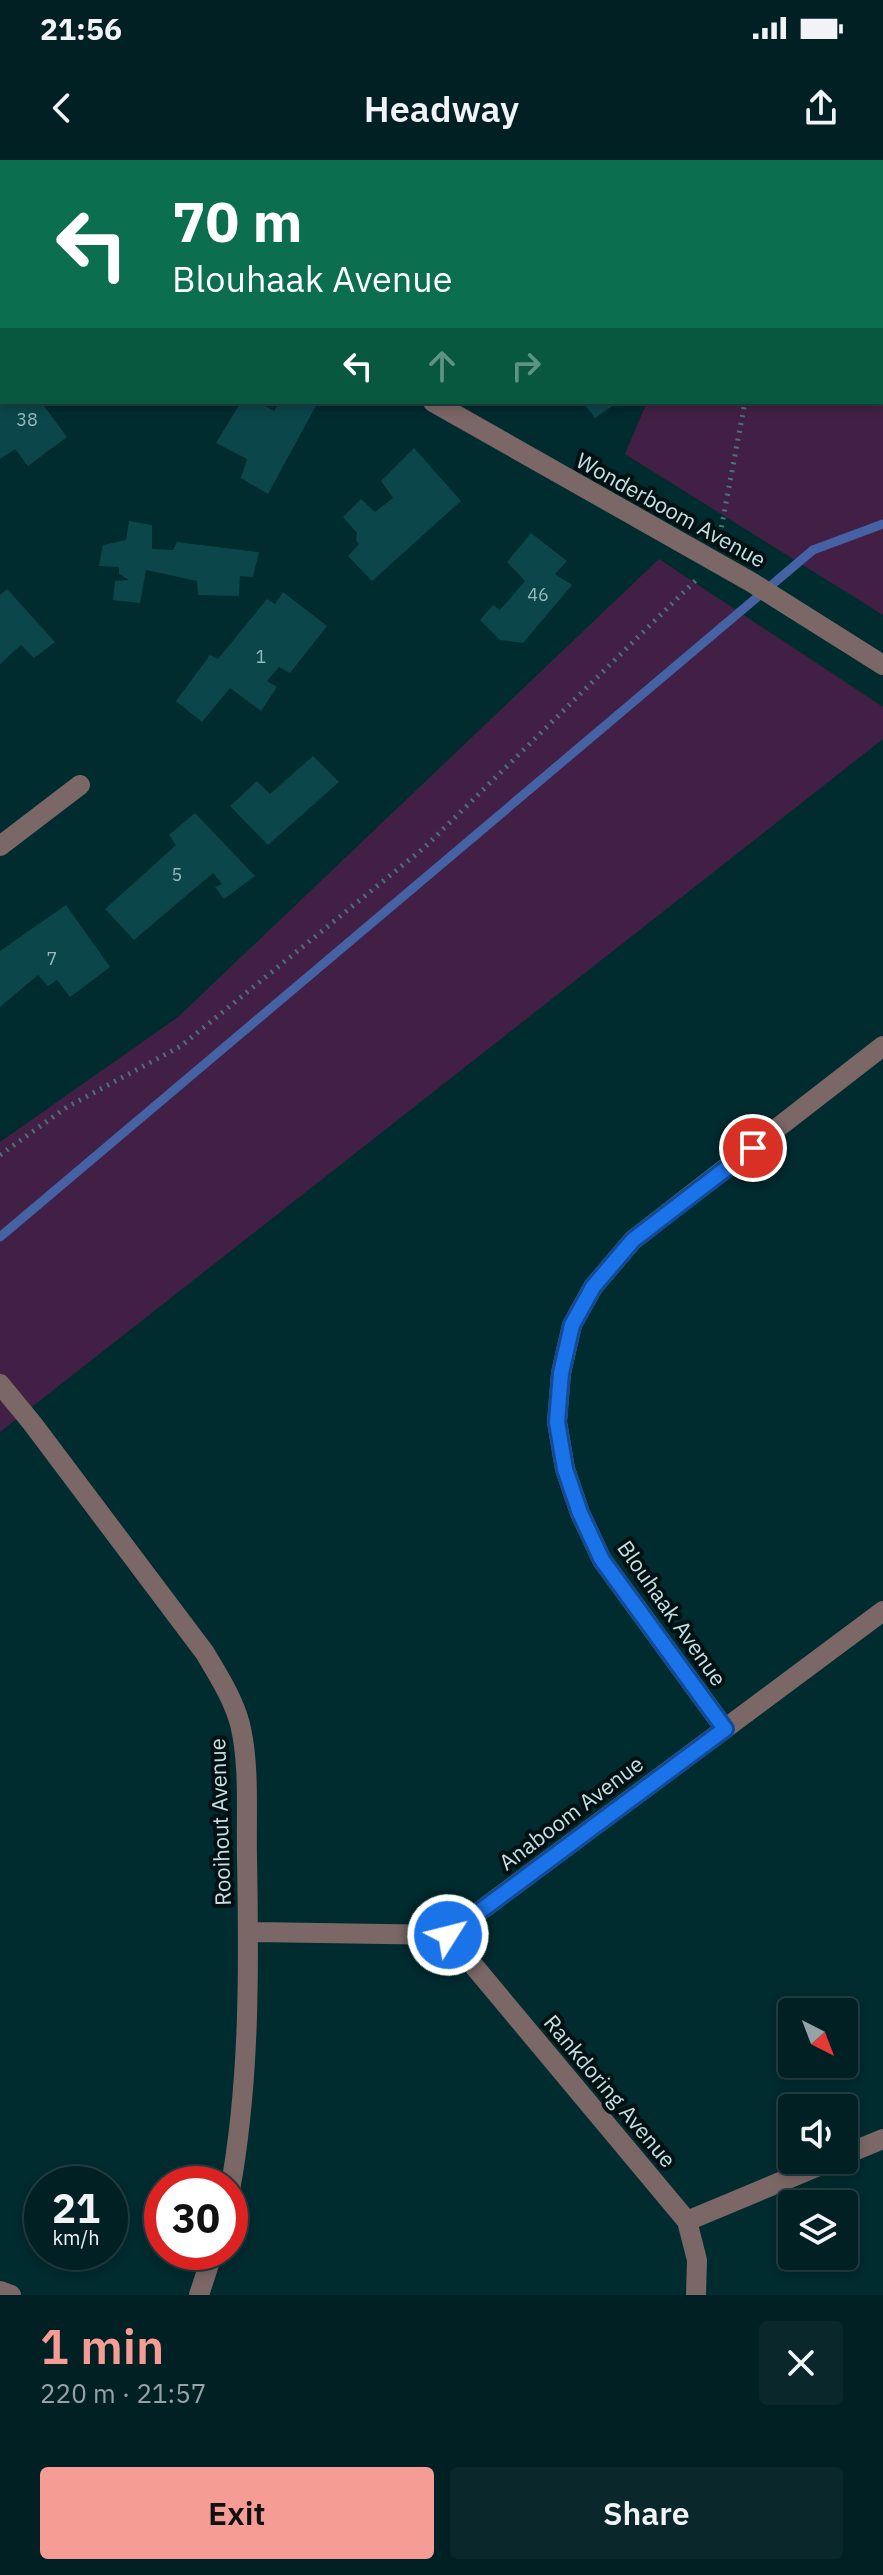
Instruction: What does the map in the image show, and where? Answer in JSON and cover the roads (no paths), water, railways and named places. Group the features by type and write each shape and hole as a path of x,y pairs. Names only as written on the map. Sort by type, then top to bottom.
{"street":[{"name":"Wonderboom Avenue","path":"437,404 751,582 883,665"},
{"path":"0,846 80,785"},
{"name":"Blouhaak Avenue","path":"725,1729 602,1560 580,1513 565,1469 557,1422 561,1373 572,1325 593,1287 633,1240 883,1046"},
{"name":"Rooihout Avenue","path":"0,1384 205,1653 239,1721 245,1757 248,1932 245,2062 235,2166"},
{"name":"Anaboom Avenue","path":"448,1935 883,1611"},
{"path":"248,1932 448,1935"},
{"name":"Rankdoring Avenue","path":"448,1935 687,2221 697,2260 696,2295"},
{"path":"858,2149 883,2139"},
{"path":"687,2221 799,2174"},
{"path":"199,2295 207,2270"},
{"path":"0,2291 11,2295"}],"waterway":[{"path":"0,1237 813,550 883,524"}]}
